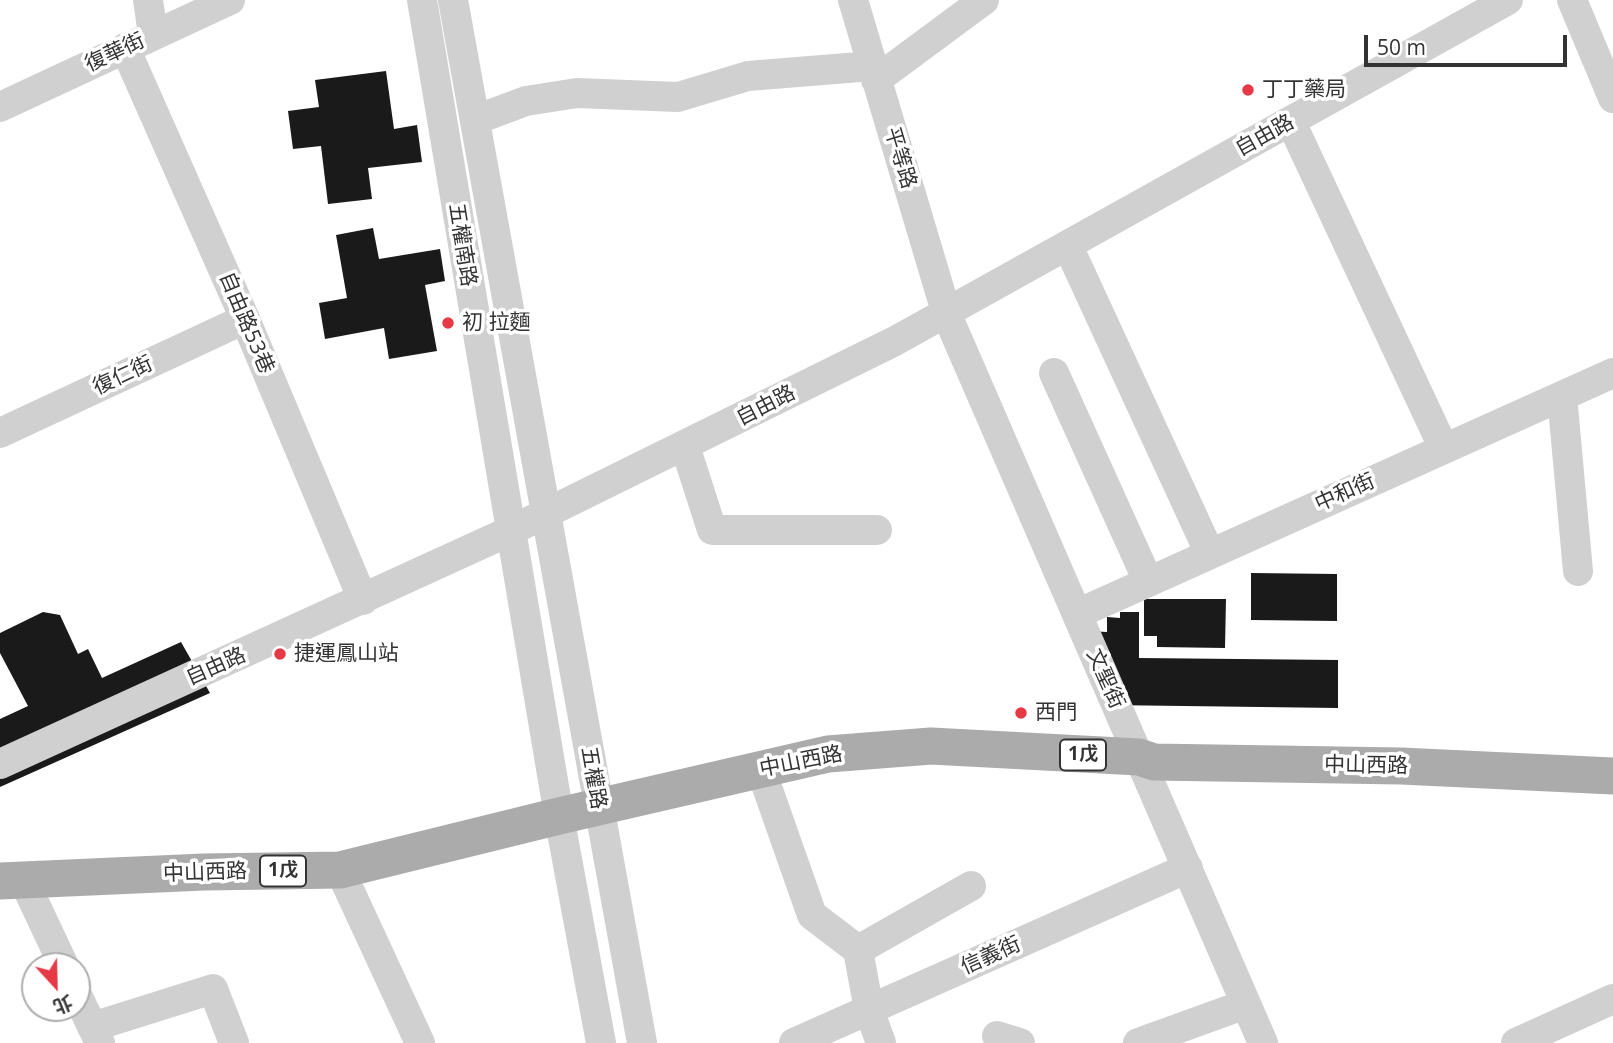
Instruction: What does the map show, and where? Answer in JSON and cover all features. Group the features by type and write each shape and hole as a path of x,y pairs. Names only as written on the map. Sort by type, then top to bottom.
{"main road":[{"name":"中山西路","path":"12,881 204,872 340,870 828,754 931,746 1139,757 1154,762 1401,766 1613,776"}],"street":[{"path":"148,0 153,35"},
{"name":"復華街","path":"0,107 230,0"},
{"name":"五權南路","path":"422,0 510,531"},
{"name":"五權南路","path":"453,0 546,512"},
{"name":"平等路","path":"853,0 947,315"},
{"path":"475,120 526,101 577,93 678,97 748,76 874,73 984,0"},
{"name":"自由路","path":"0,764 510,531 947,315 1508,0"},
{"path":"1572,0 1613,98"},
{"name":"自由路53巷","path":"125,48 245,319 363,600"},
{"path":"1291,122 1444,449"},
{"path":"1068,246 1210,554"},
{"name":"文聖街","path":"947,315 1263,1043"},
{"name":"復仁街","path":"0,433 245,319"},
{"path":"1054,373 1149,581"},
{"name":"中和街","path":"1077,614 1613,373"},
{"path":"1562,396 1578,571"},
{"path":"685,446 712,530 877,530"},
{"name":"五權路","path":"546,512 642,1043"},
{"name":"五權路","path":"510,531 601,1043"},
{"path":"761,770 812,915 859,950 869,1010 881,1043"},
{"name":"信義街","path":"794,1043 1188,868"},
{"path":"340,870 420,1043"},
{"path":"12,881 55,952"},
{"path":"859,950 971,886"},
{"path":"96,1035 213,989 234,1043"},
{"path":"1138,1043 1246,1004"},
{"path":"1516,1043 1611,1009"}],"building":[{"path":"386,71 394,129 417,125 422,162 368,168 372,199 328,204 321,146 293,149 288,111 319,107 315,80"},
{"path":"373,228 379,259 440,249 445,281 425,285 437,351 389,359 384,328 325,339 319,303 347,298 336,235"},
{"path":"1251,573 1337,574 1337,621 1251,620"},
{"path":"1144,599 1226,599 1225,648 1157,647 1157,636 1144,636"},
{"path":"43,612 60,615 78,654 88,649 102,678 181,642 210,693 0,787 0,719 28,706 0,653 0,633"},
{"path":"1120,612 1139,612 1139,658 1338,660 1338,708 1106,705 1088,631 1107,632 1107,617 1120,618"}],"place":[{"name":"丁丁藥局","path":"1248,90"},
{"name":"初 拉麵","path":"448,323"},
{"name":"捷運鳳山站","path":"280,654"},
{"name":"西門","path":"1021,713"}]}
